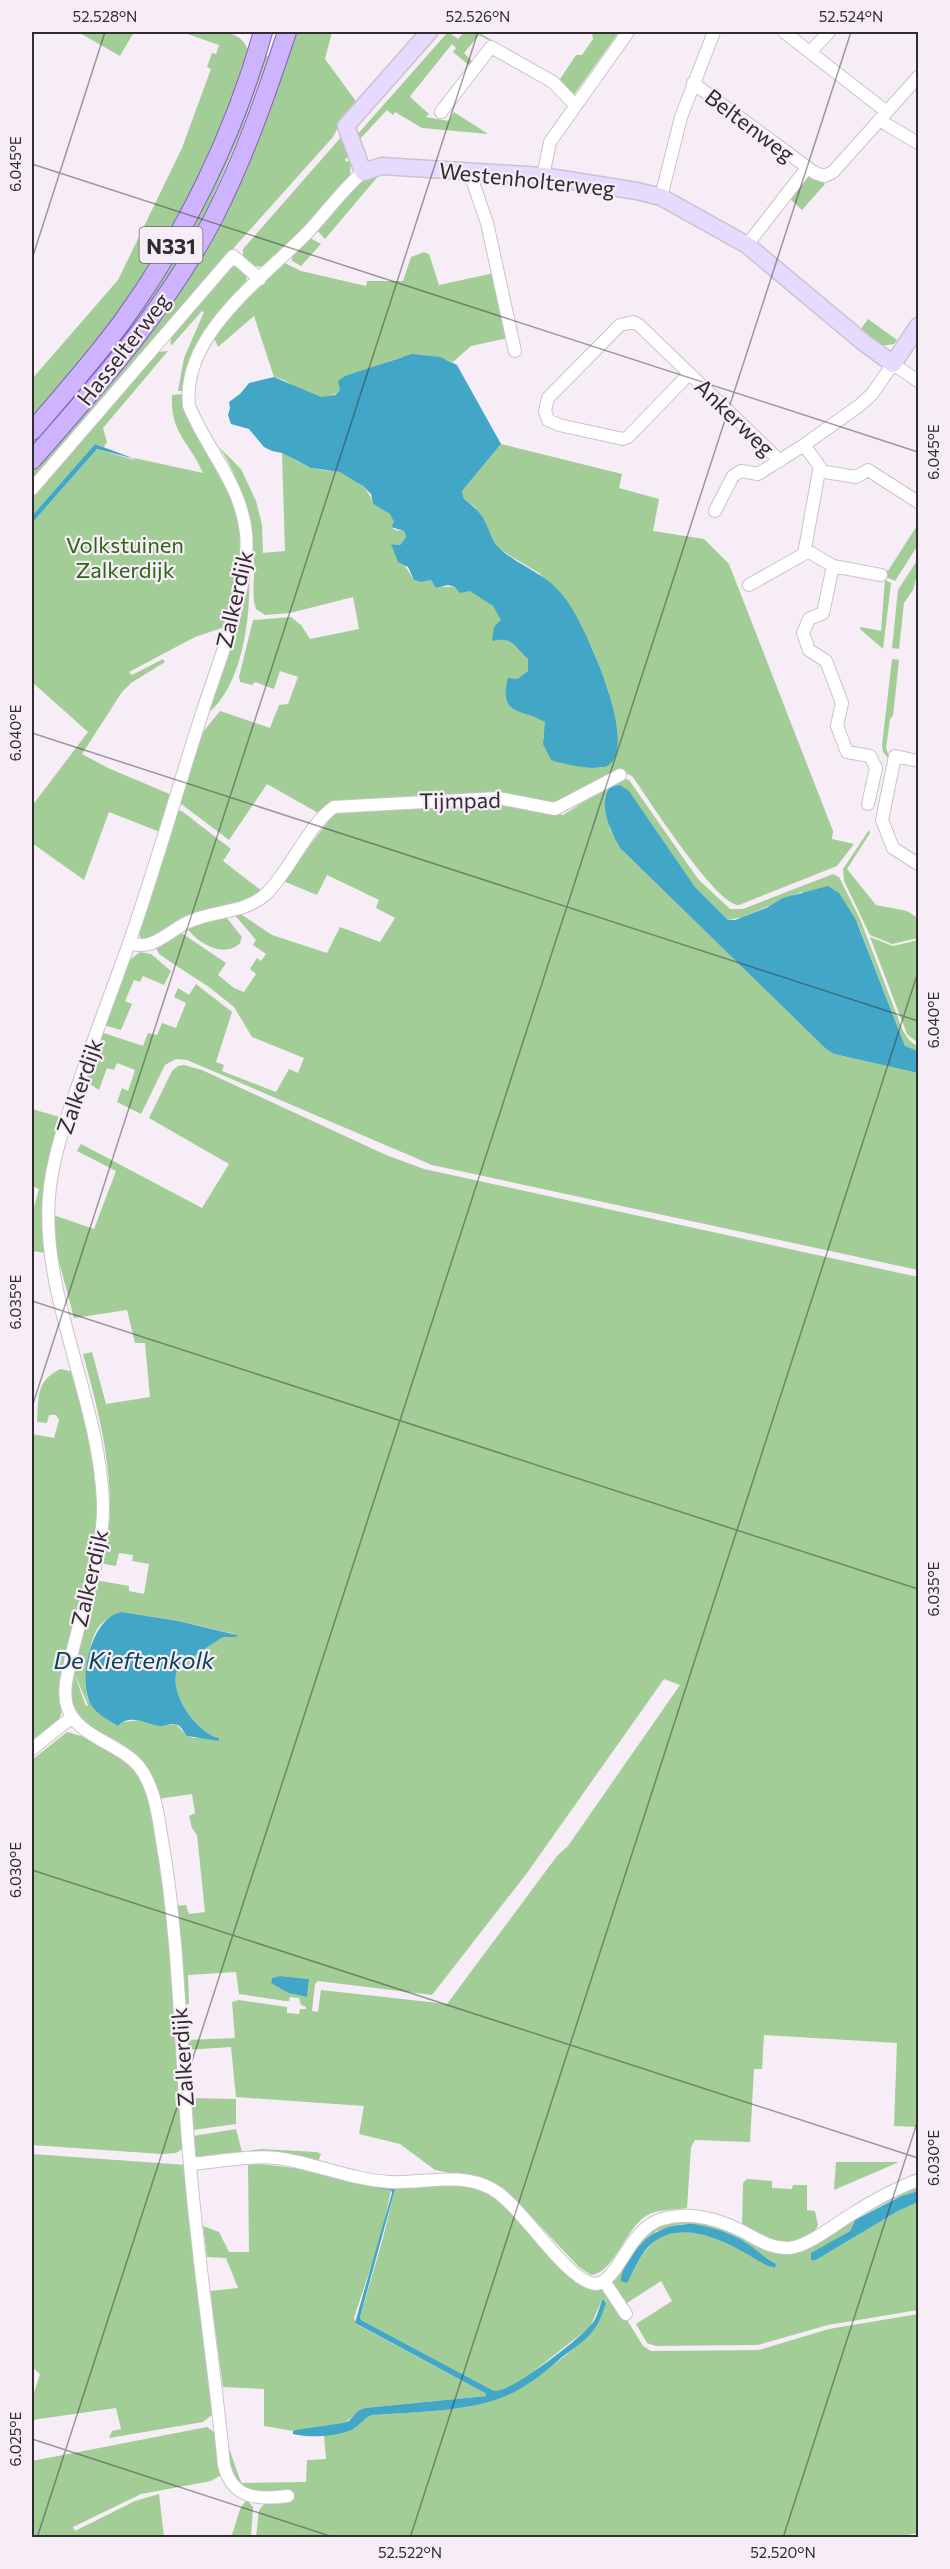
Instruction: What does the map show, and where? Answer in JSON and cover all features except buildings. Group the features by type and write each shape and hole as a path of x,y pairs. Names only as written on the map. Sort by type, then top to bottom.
{"main road":[{"name":"Hasselterweg","path":"32,431 122,322 169,249 215,164 252,70 260,32"},
{"name":"Hasselterweg","path":"32,460 131,343 214,218 246,145 286,32"}],"street":[{"path":"260,32 286,32"},
{"path":"363,172 346,126 429,32"},
{"path":"543,176 550,142 628,32"},
{"path":"662,198 681,117 714,32"},
{"path":"784,32 918,143"},
{"path":"810,52 829,32"},
{"path":"441,112 491,47 553,82 575,105"},
{"name":"Beltenweg","path":"693,83 819,176 829,175 918,77"},
{"name":"Westenholterweg","path":"363,172 382,166 543,176 637,191 662,198 747,246 893,364"},
{"name":"Beltenweg","path":"747,246 807,168"},
{"path":"469,171 487,224 515,351"},
{"name":"Zalkerdijk","path":"288,2496 257,2498 247,2495 236,2488 227,2476 190,2164 171,1910 163,1843 153,1797 144,1774 133,1761 85,1729 72,1717 66,1703 67,1681 74,1644 101,1536 102,1494 92,1425 52,1263 48,1226 53,1165 68,1115 129,944 228,634 247,560 246,529 242,511 223,467 194,420 189,406 188,384 202,346 227,312 363,172"},
{"path":"32,489 232,256 260,279"},
{"name":"Ankerweg","path":"689,374 628,437 622,440 559,425 548,420 544,411 548,398 620,325 628,321 639,326 780,461"},
{"path":"715,511 733,476 741,471 758,474 804,446 866,400 918,326"},
{"path":"893,364 918,381"},
{"path":"748,585 804,554 806,550 820,467 804,446"},
{"path":"819,471 856,477 868,470 918,502"},
{"path":"806,550 832,566 881,575"},
{"path":"832,566 824,613 809,619 803,633 809,650 825,661 842,703 837,726 847,752 870,756 876,768 868,804"},
{"path":"918,761 895,756 882,820 893,848 918,864"},
{"name":"Tijmpad","path":"129,944 149,946 197,918 237,910 255,903 268,893 328,811 334,807 344,804 498,798 555,808 620,775"},
{"path":"32,1749 72,1717"},
{"path":"190,2164 274,2158 313,2164 388,2182 434,2178 472,2181 486,2186 504,2198 578,2277 591,2284 610,2277 632,2241 642,2230 664,2219 683,2216 716,2220 774,2247 794,2248 859,2209 918,2180"},
{"path":"604,2281 626,2314"}],"green space":[{"path":"212,31 231,34 239,37 249,53 202,177 134,295 32,423 32,379 118,280 182,148 211,69 207,67 212,53 216,54 219,45 182,32"},
{"path":"78,32 134,32 120,56"},
{"path":"293,32 332,32 325,59 358,104 338,127 333,137 231,251 32,483 32,468 173,295"},
{"path":"448,32 458,39 464,32 478,32 531,63 479,35 464,53 473,62 470,66 453,52 456,48 452,44 410,97 429,114 426,117 449,121 454,112 488,134 422,128 395,112 393,115 387,110 358,141 356,136"},
{"path":"592,32 619,32 573,96 560,79 576,55 582,55 593,39"},
{"path":"263,54 268,56 241,131 193,243 135,328 32,451 32,439 116,340"},
{"path":"342,136 350,157 345,159 346,162 351,160 350,177 319,213 263,267 255,266 243,257 243,249"},
{"path":"380,174 325,239 316,229 365,177"},
{"path":"807,176 815,176 825,184 802,210 789,198"},
{"path":"308,237 321,244 301,266 292,261 292,255"},
{"path":"424,252 429,254 439,285 494,273 508,338 471,346 453,362 424,356 399,358 375,368 333,395 321,397 309,394 274,377 254,316 218,347 214,338 236,307 285,263 301,271 366,286 367,281 403,281 411,257"},
{"path":"237,266 247,274 246,285 184,391 178,391 184,358 204,312 202,311 171,346 170,335 230,267"},
{"path":"868,319 897,340 894,344 880,346 860,330"},
{"path":"168,351 103,428 107,442 104,447 95,444 32,516 32,495 156,352"},
{"name":"Volkstuinen Zalkerdijk","path":"184,394 239,510 243,562 225,627 195,637 129,672 132,675 163,659 165,662 131,683 122,692 82,754 108,768 172,795 160,832 109,812 84,880 32,843 32,806 88,732 32,682 32,523 97,449 134,460 134,458 203,473 174,419 172,395"},
{"path":"501,444 622,474 619,488 659,499 653,531 704,539 729,564 833,831 832,839 854,844 837,866 739,905 728,901 699,870 632,776 624,772 558,805 547,805 503,792 339,802 320,814 267,784 229,840 180,803 203,732 220,711 270,728 279,705 288,704 298,677 280,671 274,689 255,682 252,685 240,682 239,677 253,620 291,617 301,625 310,639 359,629 353,597 290,613 265,615 256,609 253,592 254,563 248,517 234,473 219,447 241,469 256,501 262,525 263,553 285,551 282,453 308,467 340,472 356,480 369,494 373,504 390,514 395,522 391,527 404,531 406,537 400,545 391,544 414,580 421,582 431,580 436,588 454,587 472,591 494,607 501,621 503,639 511,640 528,659 528,671 517,679 540,719 545,722 547,727 543,736 551,760 602,768 609,693 593,650 571,607 539,573 499,549 475,507 464,499 462,491"},
{"path":"918,524 918,545 895,581 884,576 885,570 888,571"},
{"path":"918,559 918,572 913,590 904,603 899,649 892,648 898,590"},
{"path":"249,573 246,629 237,668 219,702 207,714"},
{"path":"885,580 891,583 883,649 860,629 861,627 881,631"},
{"path":"892,659 899,660 893,716 890,719 886,748 889,759 883,752 882,745"},
{"path":"621,778 629,780 698,879 730,909 743,909 833,874 839,877 860,919 903,1031 918,1047 918,1051 905,1046 858,924 849,909 801,892 743,917 728,920 695,887 637,803 610,787 605,797 610,830 623,851 825,1048 834,1054 918,1073 918,1270 432,1165 187,1060 176,1059 165,1065 141,1114 117,1102 122,1088 128,1091 135,1070 117,1063 114,1070 107,1068 99,1090 84,1080 101,1032 143,1046 148,1033 157,1035 162,1023 176,1028 186,1003 174,997 178,988 189,995 196,984 232,1012 216,1062 224,1065 222,1071 276,1092 289,1069 298,1073 304,1058 252,1037 234,1007 209,987 159,954 156,948 158,944 177,933 183,934 226,963 218,975 234,988 244,992 256,974 250,969 257,958 261,961 266,954 253,945 256,940 234,914 239,913 272,935 327,953 340,927 380,942 395,918 376,908 379,900 327,875 317,895 283,881 336,811 496,802 563,815"},
{"path":"178,810 231,849 223,861 262,891 258,896 151,941 141,939 138,932"},
{"path":"869,830 870,833 847,869 876,905 907,911 918,918 918,938 892,944 870,935 844,881 843,869"},
{"path":"226,917 242,937 240,943 227,950 204,944 187,928"},
{"path":"870,937 893,946 918,940 918,1043 907,1034"},
{"path":"140,952 151,954 171,971 164,985 143,976 140,982 134,980 125,1001 132,1004 121,1030 103,1025 126,963"},
{"path":"184,1065 202,1070 386,1155 424,1169 918,1277 918,2127 894,2126 897,2043 764,2035 762,2069 754,2069 750,2142 695,2140 691,2147 687,2208 660,2211 646,2216 632,2230 606,2267 591,2275 579,2267 504,2188 483,2179 435,2170 400,2144 359,2134 364,2106 236,2097 231,2047 186,2050 185,2040 235,2038 232,2002 239,2000 287,2007 287,2013 299,2014 300,2009 306,2009 306,2007 301,2005 299,1998 290,1997 289,2001 285,2001 239,1994 236,1972 188,1975 189,2004 185,2004 175,1906 186,1905 189,1914 205,1912 197,1835 192,1828 189,1816 195,1813 192,1794 157,1799 147,1773 85,1725 72,1707 70,1687 74,1673 86,1706 88,1705 72,1668 95,1580 129,1586 129,1591 144,1594 149,1564 132,1561 133,1555 119,1553 116,1566 99,1563 103,1541 107,1542 110,1495 105,1447 83,1354 92,1352 106,1404 150,1397 145,1343 135,1343 127,1310 74,1318 57,1254 53,1215 94,1229 116,1171 77,1151 81,1144 202,1208 229,1164 149,1118 172,1071","holes":["122,1612 178,1621 235,1634 236,1637 223,1637 182,1664 177,1673 178,1695 184,1707 201,1727 219,1738 193,1738 187,1736 176,1724 160,1726 141,1720 123,1722 118,1726 102,1716 92,1705 87,1694 86,1673 93,1639 101,1624","664,1679 680,1685 568,1846 557,1856 447,2004 321,1990 318,2012 312,2011 315,1984 318,1981 432,1995 527,1873","280,1976 309,1979 307,1997 288,1993 271,1983 272,1978"]},
{"path":"32,1109 63,1118 46,1253 32,1251 32,1215 39,1189 32,1186"},
{"path":"60,1369 75,1372 97,1474 98,1539 60,1717 53,1728 32,1746 32,1434 54,1438 59,1420 56,1415 49,1415 47,1423 37,1422 38,1405 42,1385 46,1379"},
{"path":"67,1732 97,1742 127,1759 141,1774 151,1797 164,1878 175,1993 184,2148 176,2153 161,2154 32,2145 32,1760"},
{"path":"188,2098 236,2099 236,2124 193,2130"},
{"path":"236,2129 242,2152 261,2149 321,2154 318,2162 202,2160 194,2157 193,2136"},
{"path":"32,2154 187,2165 213,2414 203,2422 109,2438 112,2431 121,2429 116,2408 32,2420 32,2399 40,2374 32,2367"},
{"path":"836,2162 899,2162 834,2190"},
{"path":"260,2164 301,2169 391,2190 382,2233 354,2318 356,2324 485,2393 486,2396 365,2408 342,2423 293,2431 264,2426 264,2389 223,2387 210,2291 238,2288 226,2258 207,2257 203,2226 219,2232 229,2252 249,2252 248,2165"},
{"path":"747,2179 772,2181 772,2188 792,2189 793,2185 807,2185 807,2210 815,2211 818,2225 814,2233 783,2246 742,2226 743,2183"},
{"path":"455,2182 490,2193 508,2209 573,2280 608,2289 643,2346 651,2351 759,2350 829,2329 918,2314 918,2533 892,2538 256,2537 259,2510 265,2503 233,2479 226,2443 242,2483 306,2482 307,2460 326,2459 324,2435 355,2428 364,2418 372,2415 444,2410 498,2399 541,2375 586,2337 601,2318 606,2301 602,2300 590,2327 530,2374 500,2393 361,2320 395,2188"},
{"path":"918,2185 918,2191 900,2196 855,2219 850,2231 834,2240 816,2260 898,2211 918,2202 918,2310 828,2325 758,2345 656,2346 647,2343 636,2324 672,2301 661,2281 624,2305 609,2282 624,2259 657,2224 700,2220 779,2252","holes":["688,2224 734,2236 776,2264 773,2268 744,2251 710,2236 693,2232 676,2232 661,2238 647,2249 625,2284 656,2231"]},
{"path":"207,2427 218,2435 221,2475 211,2481 141,2494 73,2527 75,2531 135,2501 159,2494 164,2537 32,2538 32,2461"},
{"path":"247,2500 253,2507 251,2537 230,2538 243,2504"}],"water":[{"path":"412,354 440,357 457,365 501,444 462,491 464,499 481,515 498,547 547,580 571,607 598,662 614,711 618,734 616,753 609,765 589,768 551,760 543,744 545,722 514,709 506,699 508,678 517,679 528,671 528,659 509,641 492,641 494,627 501,620 493,606 470,591 460,593 455,587 448,585 436,588 431,580 421,582 414,580 408,567 398,562 391,544 400,545 406,537 404,531 391,527 394,522 390,514 373,504 371,494 363,486 340,472 311,468 282,453 272,451 264,447 249,429 231,424 228,415 229,402 249,383 274,377 321,397 335,395 340,390 338,381 345,376"},
{"path":"95,444 135,459 97,449 32,523 32,516"},
{"path":"620,785 629,791 695,887 728,920 735,920 766,908 783,898 828,886 839,893 856,920 905,1046 918,1051 918,1073 834,1054 825,1048 621,849 613,835 605,810 606,794 610,787"},
{"name":"De Kieftenkolk","path":"122,1612 178,1621 237,1635 236,1637 223,1637 182,1664 177,1673 178,1695 184,1707 201,1728 219,1738 219,1741 187,1736 176,1724 159,1726 138,1720 128,1720 118,1726 93,1707 87,1692 86,1679 90,1650 102,1625 111,1616"},
{"path":"280,1976 309,1979 307,1997 288,1993 271,1983 272,1978"},
{"path":"376,2186 395,2189 361,2320 494,2391 502,2390 528,2375 583,2333 598,2314 602,2300 604,2300 606,2303 603,2313 590,2335 584,2340 536,2378 493,2401 459,2408 372,2415 353,2429 339,2434 315,2436 293,2434 296,2430 349,2421 358,2411 365,2408 486,2396 485,2393 355,2323 392,2193 391,2190"},
{"path":"918,2191 918,2202 898,2211 816,2260 811,2260 811,2253 850,2231 855,2220 901,2196"},
{"path":"693,2224 722,2231 742,2240 776,2264 775,2268 716,2239 680,2232 658,2239 648,2247 627,2283 621,2281 626,2264 649,2237 664,2228"}]}
